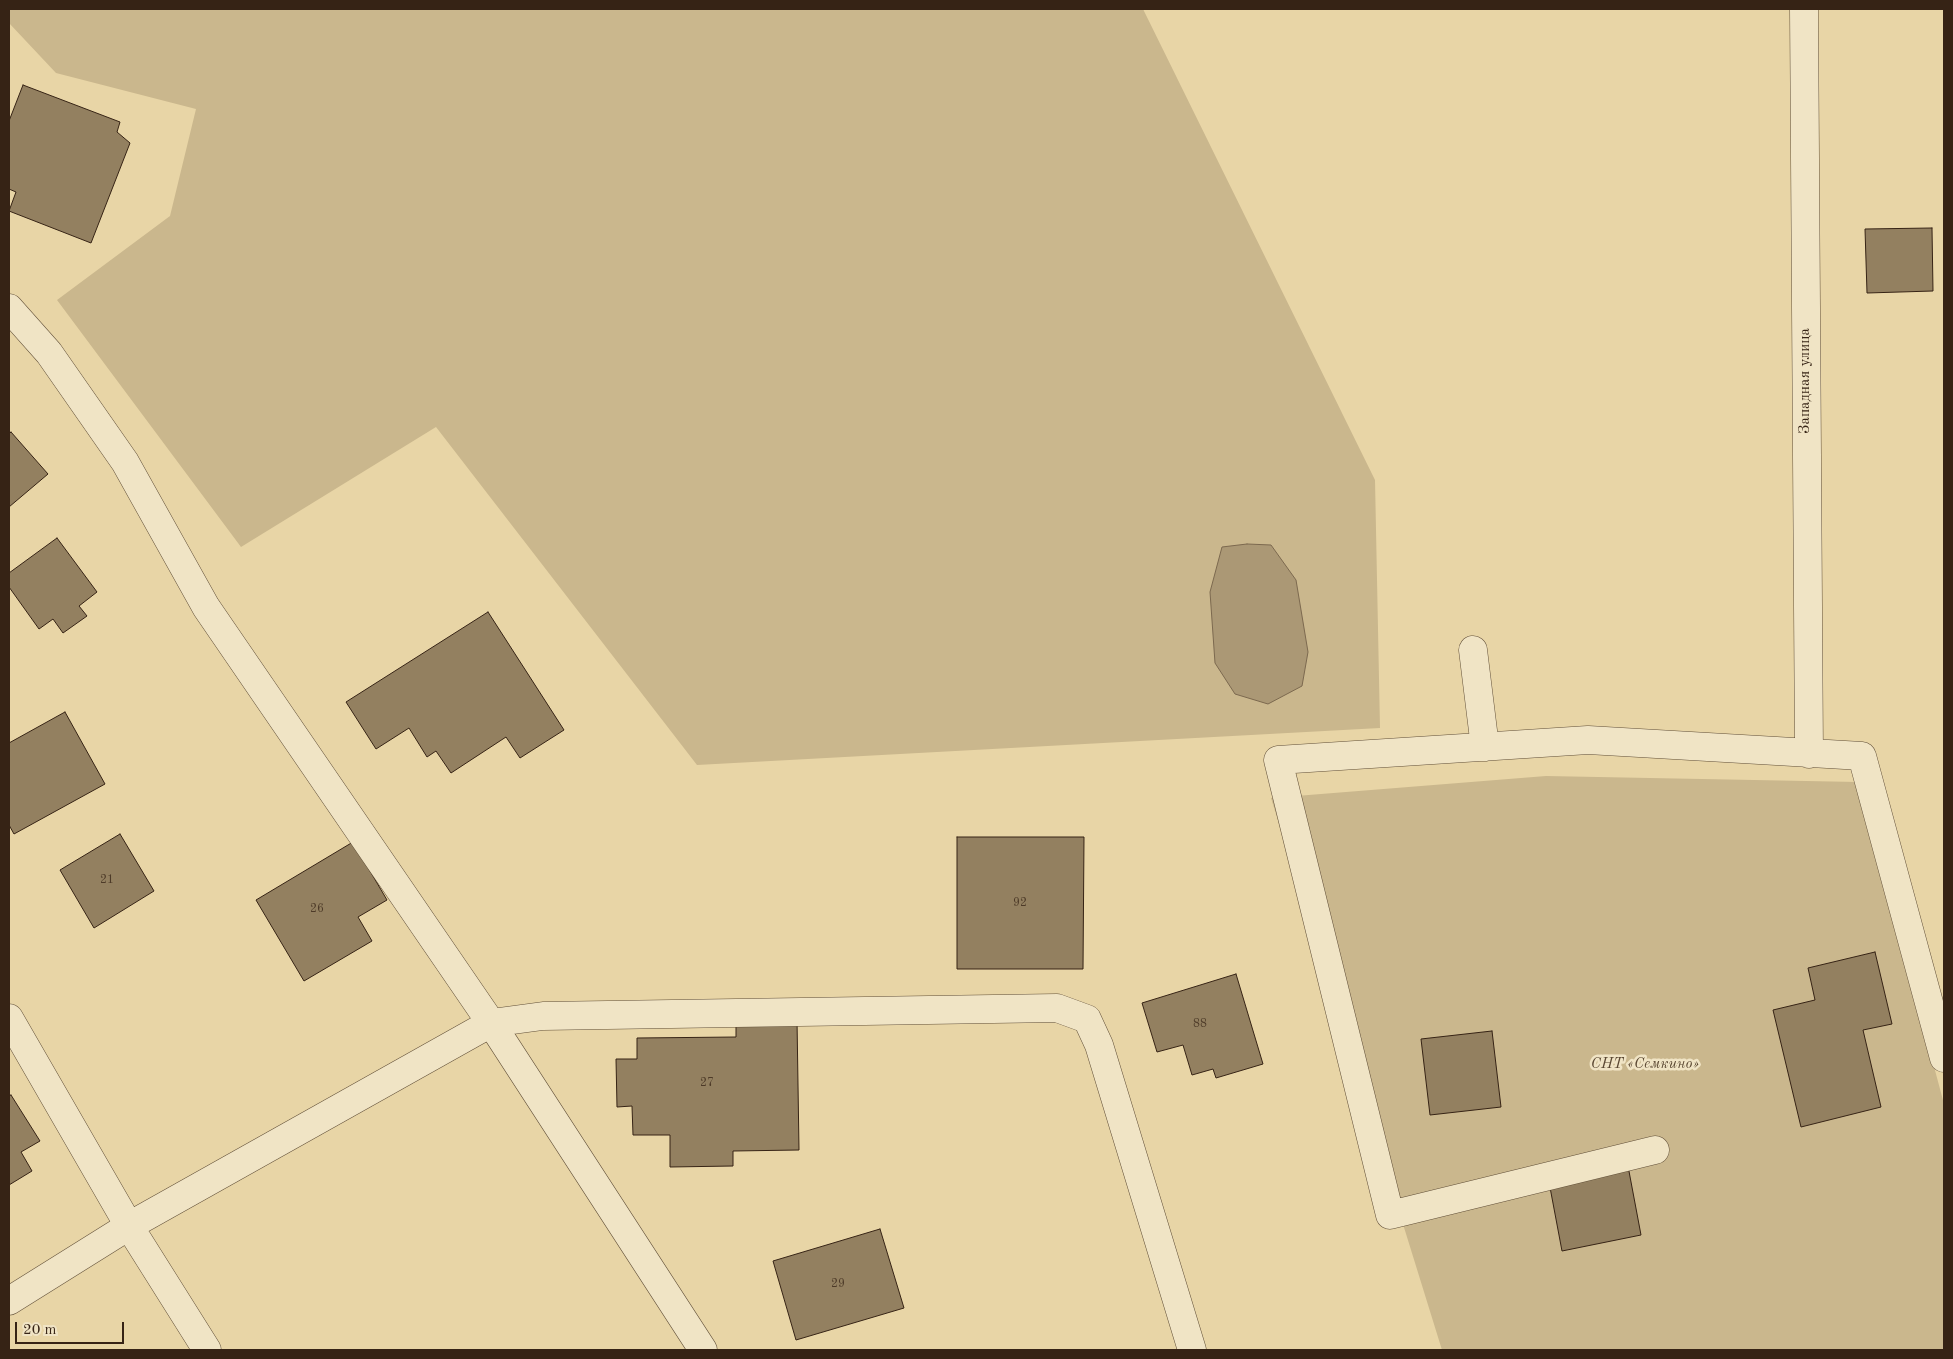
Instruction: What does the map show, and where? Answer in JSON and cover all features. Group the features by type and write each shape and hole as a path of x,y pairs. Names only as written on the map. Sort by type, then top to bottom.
{"street":[{"name":"Западная улица","path":"1804,9 1809,754"},
{"path":"9,308 49,353 125,462 206,607 491,1023 703,1350"},
{"path":"1473,650 1484,747"},
{"path":"1655,1150 1390,1215 1278,760 1588,740 1862,756 1944,1058"},
{"path":"9,1301 130,1226 491,1023 543,1016 1057,1008 1087,1019 1100,1045 1192,1350"},
{"path":"9,1018 130,1226 206,1350"}],"green space":[{"path":"9,9 1143,9 1375,480 1380,728 697,765 436,427 241,547 57,300 170,216 196,109 56,73 9,23"},
{"name":"СНТ «Семкино»","path":"1546,776 1858,782 1944,1104 1944,1350 1442,1350 1271,798"}],"shaded area":[{"path":"1247,544 1271,545 1296,580 1308,652 1302,686 1268,704 1235,694 1215,663 1210,592 1222,547"}],"building":[{"path":"23,85 120,122 117,132 130,143 91,243 9,211 16,192 9,189 9,121"},
{"path":"1932,228 1933,291 1867,293 1865,229"},
{"path":"11,432 48,474 9,507 9,434"},
{"path":"57,538 97,592 79,606 87,616 63,633 53,619 39,629 9,587 9,573"},
{"path":"488,612 564,730 520,758 506,737 451,773 436,751 427,757 409,728 376,749 346,702"},
{"path":"65,712 105,784 14,834 9,825 9,743"},
{"path":"120,834 154,891 94,928 60,870"},
{"path":"957,837 1084,837 1083,969 957,969"},
{"path":"353,842 387,900 358,917 372,941 304,981 256,900"},
{"path":"1875,952 1892,1024 1863,1030 1881,1107 1801,1127 1773,1010 1815,1000 1808,968"},
{"path":"1236,974 1263,1064 1216,1078 1213,1069 1192,1075 1183,1045 1157,1052 1142,1003"},
{"path":"797,1019 799,1150 733,1151 733,1166 670,1167 670,1135 633,1135 632,1106 617,1107 616,1059 637,1059 637,1038 736,1037 736,1020"},
{"path":"1492,1031 1501,1107 1430,1115 1421,1039"},
{"path":"11,1095 40,1141 21,1152 32,1171 9,1185 9,1096"},
{"path":"1628,1166 1641,1235 1562,1251 1549,1182"},
{"path":"880,1229 904,1308 796,1340 773,1261"}]}
